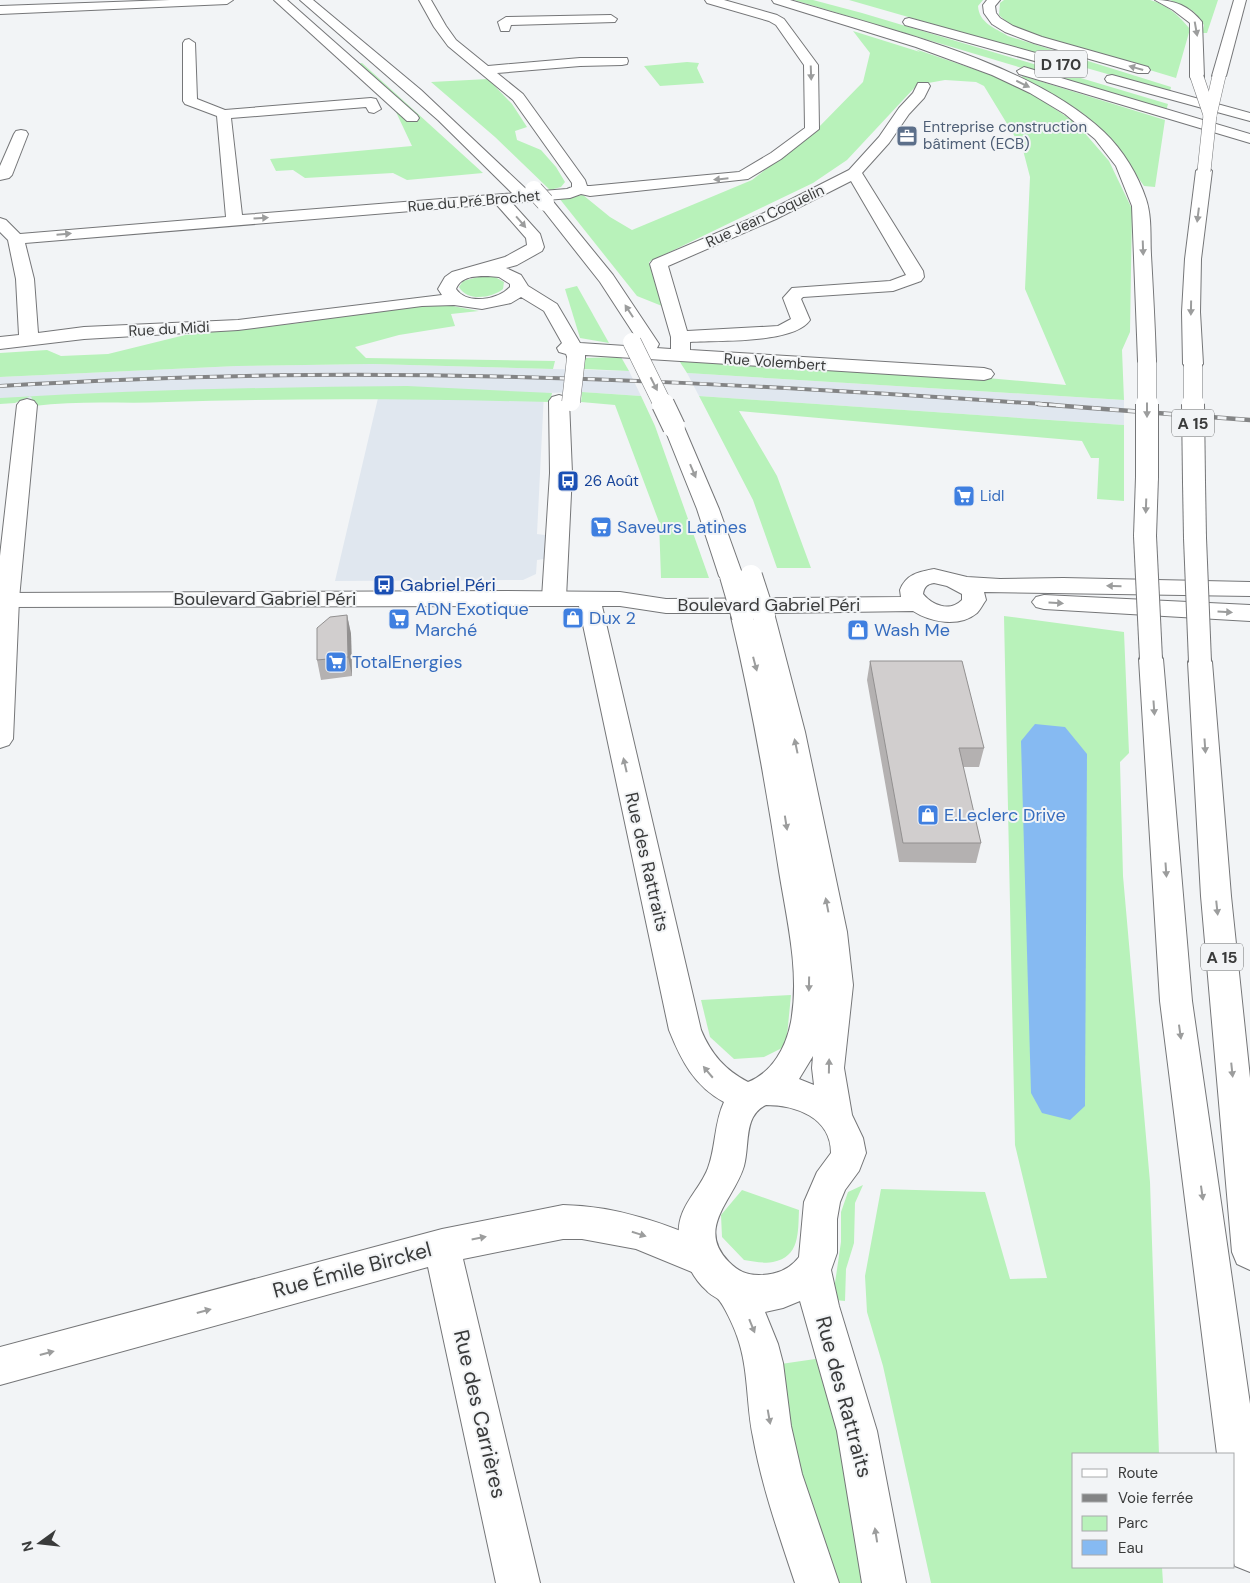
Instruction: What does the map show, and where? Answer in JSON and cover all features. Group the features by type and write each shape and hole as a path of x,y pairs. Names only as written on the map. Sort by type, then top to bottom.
{"main road":[{"path":"0,10 227,0"},
{"path":"280,0 412,118"},
{"path":"306,0 532,197"},
{"path":"322,0 502,157 532,197 578,251 641,343 728,509 741,576 792,732 832,932 837,985 828,1068 835,1115 846,1138 848,1152 846,1160 832,1180 821,1208 818,1248 813,1270 802,1281 789,1288 756,1294 732,1287 716,1276 704,1260 698,1238 698,1217 702,1205 721,1179 726,1168 734,1115 743,1101 757,1094 784,1074 797,1056 806,1025 809,974 753,616"},
{"path":"425,0 446,36 518,97 580,183 579,190"},
{"name":"Rue du Pré Brochet","path":"16,239 570,193 579,190 743,176 776,156 812,129 811,64 780,22 773,18 711,0"},
{"path":"778,0 929,46 980,65 1055,102 1090,127 1114,152 1129,175 1139,200 1142,230 1147,361 1146,536 1151,659 1176,1001 1250,1551"},
{"name":"D 170","path":"784,0 860,21 1250,140"},
{"path":"994,0 989,5 990,13 996,21 1009,28 1038,40 1158,75"},
{"path":"1161,0 1177,7 1196,22 1191,80 1210,115"},
{"name":"A 15","path":"1240,0 1210,115 1193,259 1191,312 1200,662 1216,896 1250,1252"},
{"path":"577,19 578,36"},
{"path":"505,28 504,22 506,21 611,19"},
{"path":"900,19 1071,69"},
{"path":"189,43 190,101 224,114 371,102 374,109"},
{"path":"484,70 579,58 622,61"},
{"name":"D 170","path":"1250,116 1099,77 1250,123"},
{"path":"1191,80 1231,96"},
{"name":"Rue Jean Coquelin","path":"680,346 659,264 770,216 854,173 884,140 904,111 919,95 923,86"},
{"path":"224,114 234,220"},
{"path":"0,175 4,175 21,134"},
{"path":"680,346 780,331 794,326 801,320 792,298 798,292 892,286 916,277 854,173"},
{"path":"500,199 534,237 536,247 500,266 458,276 452,292 478,304 500,301 526,303 556,315"},
{"path":"0,223 16,239 16,270 29,340"},
{"path":"476,271 489,270 511,276 519,283 516,293 500,301"},
{"path":"519,288 546,304 556,315 569,351 560,473 554,598"},
{"name":"Rue du Midi","path":"0,342 104,332 238,325 422,301 452,292"},
{"name":"Rue Volembert","path":"569,351 680,346 984,374"},
{"path":"0,738 4,600 27,405"},
{"path":"969,593 964,610 948,614 932,611 915,594 918,580 934,576 951,578 969,593 1004,600 1250,613"},
{"path":"969,593 1000,586 1063,584 1250,589"},
{"name":"Boulevard Gabriel Péri","path":"4,600 554,598 620,599 666,606 915,594"},
{"name":"Rue des Rattraits","path":"589,599 685,1030 692,1046 711,1076 735,1092 757,1094"},
{"path":"757,1094 780,1090 803,1095 821,1104 835,1115"},
{"name":"Rue Émile Birckel","path":"0,1366 442,1246 563,1222 610,1225 678,1247 704,1260"},
{"name":"Rue des Carrières","path":"442,1246 518,1583"},
{"name":"Rue des Rattraits","path":"813,1270 822,1320 852,1408 868,1476 884,1583"},
{"path":"732,1287 747,1314 761,1353 767,1406 780,1471 817,1583"}],"shaded area":[{"path":"373,364 629,371 641,396 582,392 544,393 537,534 545,535 544,559 537,560 536,574 523,580 335,581 378,398 35,400 0,402 0,377 237,366"},
{"path":"687,373 1124,400 1124,425 699,396"}],"green space":[{"path":"794,0 813,0 862,13 1168,104 1166,111"},
{"path":"849,0 983,0 978,6 981,17 988,24 1008,36 1171,87 1170,92"},
{"path":"1004,0 1150,0 1162,5 1177,15 1190,29 1176,78 1031,34 1010,25 999,15 1000,3"},
{"path":"1170,0 1218,0 1207,33 1202,33 1204,25 1193,11"},
{"path":"853,31 920,52 915,49 1000,78 1037,97 1076,123 1109,161 1132,209 1130,332 1122,350 1124,400 687,373 678,359 897,370 1066,385 1025,289 1030,177 1023,150 984,86 976,82 945,80 917,85 847,160 813,183 649,262 662,306 637,296 559,198 583,195 610,217 632,230 752,180 816,130 863,82 870,53"},
{"path":"687,62 699,63 697,68 704,83 660,86 644,66"},
{"path":"362,63 483,173 407,180 393,173 305,178 293,170 276,171 270,159 412,146 396,112 349,65"},
{"path":"1023,76 1165,120 1155,187 1144,186 1112,141 1090,119 1061,100 1020,78"},
{"path":"488,79 512,104 527,127 515,131 517,140 541,150 556,167 565,182 561,187 550,190 495,137 431,82"},
{"path":"482,276 495,277 504,282 503,289 493,295 474,297 463,292 459,287 463,281"},
{"path":"577,286 609,343 580,338 565,289"},
{"path":"431,302 479,311 451,314 455,326 399,335 355,347 366,358 555,361 553,369 373,364 237,366 0,377 0,353 47,350 61,356 108,354 185,335 299,323"},
{"path":"621,357 629,371 584,369 585,358"},
{"path":"407,386 552,393 550,402 311,399 84,403 34,406 31,396 204,389"},
{"path":"582,392 641,396 655,426 709,578 661,578 659,522 615,405 581,402"},
{"path":"30,396 15,403 0,404 0,398"},
{"path":"699,396 1124,425 1124,501 1097,499 1099,458 1091,458 1082,441 739,411 777,476 811,568 777,568 753,500"},
{"path":"1004,616 1124,632 1129,753 1120,762 1123,876 1150,1182 1159,1453 1072,1453 1072,1568 1162,1568 1163,1583 931,1583 883,1366 867,1312 865,1276 881,1189 985,1192 1010,1279 1047,1278 1015,1145"},
{"path":"791,995 786,1046 764,1057 734,1059 710,1037 701,1000"},
{"path":"863,1185 855,1203 854,1243 846,1269 845,1301 835,1300 835,1283 841,1242 841,1212 848,1192"},
{"path":"742,1190 799,1210 796,1242 793,1249 782,1259 766,1263 744,1260 722,1237 721,1215"},
{"path":"822,1358 872,1583 829,1583 774,1365"}],"water":[{"path":"1035,724 1065,727 1087,754 1085,1106 1070,1120 1042,1113 1031,1093 1021,741"}],"building":[{"path":"347,615 348,657 317,660 317,628 330,617"},
{"name":"E.Leclerc Drive","path":"870,661 962,661 984,748 959,748 981,843 903,843"}],"railway":[{"path":"0,386 269,376 495,376 682,383 1056,405"},
{"path":"1038,404 1250,420"}],"place":[{"name":"Entreprise construction bâtiment (ECB)","path":"907,136"},
{"name":"26 Août","path":"568,481"},
{"name":"Lidl","path":"964,496"},
{"name":"Saveurs Latines","path":"601,527"},
{"name":"Gabriel Péri","path":"384,585"},
{"name":"Dux 2","path":"573,618"},
{"name":"ADN Exotique Marché","path":"399,619"},
{"name":"Wash Me","path":"858,630"},
{"name":"TotalEnergies","path":"336,662"},
{"name":"E.Leclerc Drive","path":"928,815"}]}
